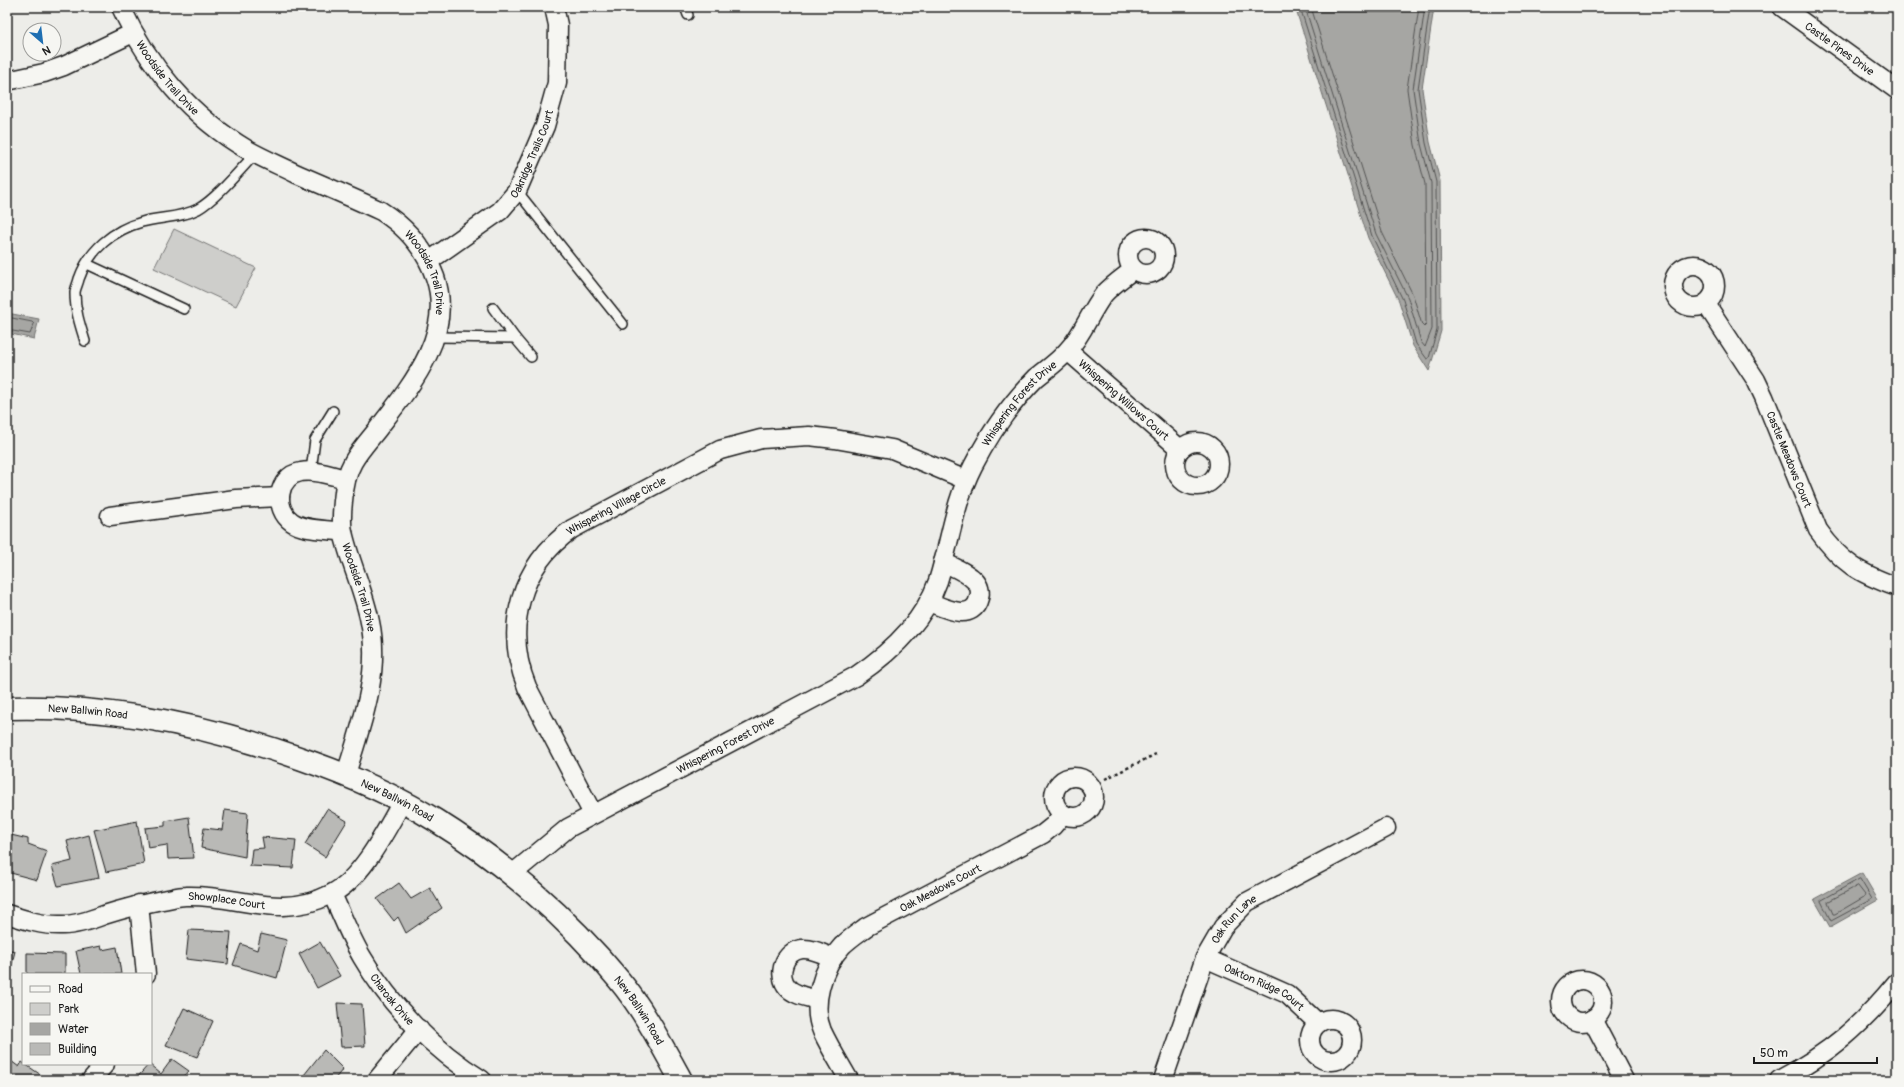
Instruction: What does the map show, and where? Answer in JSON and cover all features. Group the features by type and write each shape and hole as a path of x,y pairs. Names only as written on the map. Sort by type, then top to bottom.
{"main road":[{"name":"New Ballwin Road","path":"7,708 57,708 100,711 174,722 263,744 346,774 435,820 511,875 586,942 619,980 653,1029 681,1080"}],"street":[{"name":"Woodside Trail Drive","path":"121,7 133,33 165,79 184,100 213,126 255,154 381,211 409,233 429,261 439,289 440,310 437,337 427,358 398,403 353,461 346,480 343,501 343,532 364,596 371,623 373,653 365,712 346,774"},
{"name":"Oakridge Trails Court","path":"429,261 500,211 517,191 545,126 557,84 558,25 554,7"},
{"name":"Castle Pines Drive","path":"1782,7 1897,90"},
{"path":"7,81 44,73 64,66 133,33"},
{"name":"Whispering Forest Drive","path":"511,875 568,828 856,676 890,650 917,620 929,602 937,583 955,511 966,480 988,439 1003,417 1036,379 1068,351 1104,294 1134,269"},
{"name":"Castle Meadows Court","path":"1706,304 1756,380 1818,530 1829,546 1856,570 1897,587"},
{"name":"Whispering Willows Court","path":"1068,351 1180,449"},
{"name":"Whispering Village Circle","path":"593,814 527,687 517,656 517,614 523,591 532,572 556,540 572,528 720,450 761,439 809,436 892,449 966,480"},
{"path":"343,532 301,526 292,522 285,516 280,507 280,497 284,484 290,476 299,472 311,471 346,480"},
{"path":"110,516 236,499 280,497"},
{"path":"929,602 954,612 961,613 971,610 979,599 980,592 976,581 943,562"},
{"name":"Showplace Court","path":"7,914 48,925 64,926 81,923 139,904 184,896 212,897 240,903 278,907 311,902 332,894 348,881 372,854 402,802"},
{"name":"Oak Meadows Court","path":"830,964 842,946 866,927 1043,834 1064,814"},
{"name":"Oak Run Lane","path":"1163,1080 1205,958 1223,927 1247,902 1386,828"},
{"name":"Charoak Drive","path":"332,894 352,940 374,977 392,1001 441,1051 482,1080"},
{"path":"139,904 146,973"},
{"path":"817,1000 795,993 788,989 784,982 782,971 784,963 789,956 801,949 809,950 830,964 817,1000 818,1016 822,1031 849,1080"},
{"name":"Oakton Ridge Court","path":"1205,958 1287,994 1318,1023"},
{"path":"1779,1080 1818,1058 1837,1044 1861,1023 1897,982"},
{"path":"1592,1019 1624,1080"},
{"path":"377,1080 420,1029"},
{"path":"91,1080 104,1065"}],"lane":[{"path":"85,341 76,314 75,292 90,257 107,238 126,227 198,209 217,193 255,154"},
{"path":"517,191 624,324"},
{"path":"87,264 184,309"},
{"path":"493,308 514,338 531,357"},
{"path":"437,337 514,338"},
{"path":"311,471 315,440 333,411"}],"path":[{"path":"1105,779 1156,754"}],"green space":[{"path":"174,229 256,268 236,306 154,268"}],"water":[{"path":"1295,7 1434,7 1422,89 1430,142 1440,181 1441,331 1429,371 1413,346 1399,301 1368,238"},
{"path":"7,313 39,319 34,339 7,333"},
{"path":"1862,873 1878,900 1830,927 1814,899"}],"building":[{"path":"327,809 347,821 325,857 305,844"},
{"path":"225,810 248,813 245,857 201,848 204,828 222,830"},
{"path":"189,817 194,858 168,859 167,845 148,848 145,828 165,826 165,821"},
{"path":"137,821 144,864 106,872 94,830"},
{"path":"11,835 28,839 28,844 47,851 37,880 7,872 7,846"},
{"path":"89,835 99,878 58,886 52,866 72,861 67,841"},
{"path":"262,837 296,840 293,868 250,866 252,849 264,848"},
{"path":"399,883 411,899 430,888 442,908 406,933 398,917 394,921 377,899"},
{"path":"189,930 231,932 228,964 186,959"},
{"path":"261,934 287,940 277,978 233,965 241,944 257,950"},
{"path":"320,942 340,976 317,988 299,954"},
{"path":"101,946 102,950 117,947 121,973 81,973 76,951"},
{"path":"7,949 15,951 10,972 7,971"},
{"path":"27,953 65,954 65,973 27,973"},
{"path":"337,1003 362,1004 365,1046 341,1047"},
{"path":"184,1008 213,1021 197,1057 166,1045"},
{"path":"324,1050 343,1069 334,1080 300,1080"},
{"path":"7,1058 19,1067 22,1062 22,1065 26,1065 44,1077 42,1080 7,1080"},
{"path":"172,1059 189,1071 181,1080 135,1080 148,1065 161,1074"}]}
